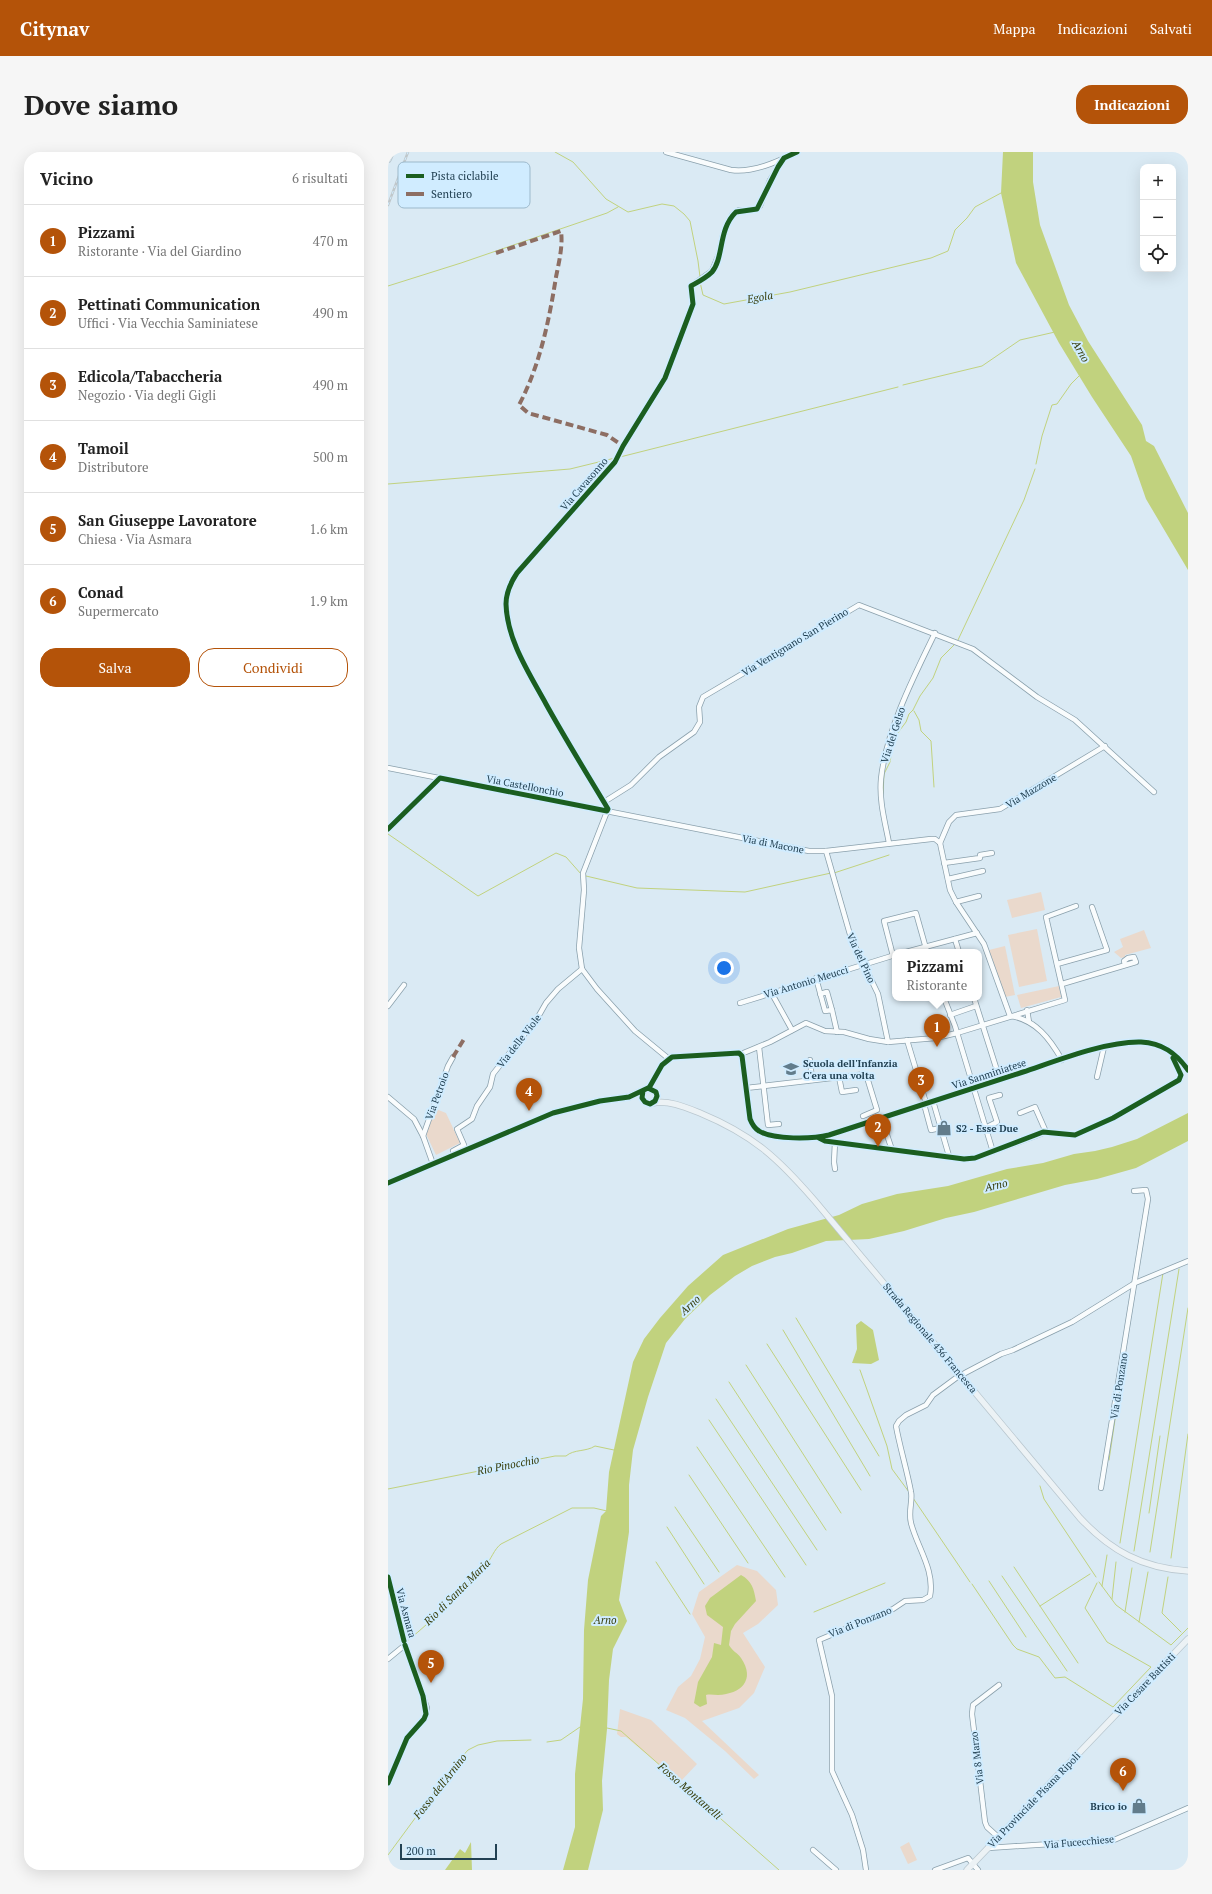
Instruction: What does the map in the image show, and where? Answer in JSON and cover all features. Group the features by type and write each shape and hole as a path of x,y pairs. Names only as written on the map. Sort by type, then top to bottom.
{"highway":[{"path":"388,160 391,152"}],"main road":[{"name":"Strada Regionale 436 Francesca","path":"388,1183 553,1113 600,1101 629,1097 649,1088 668,1102 697,1112 728,1126 753,1139 793,1174 1080,1518 1099,1538 1125,1555 1139,1561 1167,1569 1188,1571"},
{"path":"643,1091 643,1101"},
{"path":"653,1103 656,1099 656,1092"},
{"name":"Strada Regionale 436 Francesca","path":"629,1097 648,1104 668,1102"},
{"name":"Via Cesare Battisti","path":"1101,1730 1188,1639"},
{"name":"Via Provinciale Pisana Ripoli","path":"967,1870 1101,1730"}],"street":[{"path":"666,152 731,170 742,171 784,158 796,152"},
{"name":"Via Cavasonno","path":"607,811 608,809 574,754 523,661 508,622 506,603 509,587 517,573 615,462 665,378 693,304 692,286 712,271 716,265 723,235 732,215 739,210 755,210 760,206 770,180 784,158"},
{"name":"Via Ventignano San Pierino","path":"604,802 631,785 659,757 694,732 700,722 699,707 703,697 859,605 863,605 973,649 1037,697 1065,712 1105,746 1154,792"},
{"name":"Via del Gelso","path":"889,843 881,799 883,767 890,738 913,679 935,633"},
{"name":"Via Mazzone","path":"940,843 950,822 956,815 1000,809 1105,746"},
{"name":"Via Castellonchio","path":"388,768 607,811"},
{"path":"607,811 583,875 584,890 580,948 582,969 597,989 635,1031 669,1059"},
{"name":"Via di Macone","path":"607,811 809,851 826,851 935,838 940,843"},
{"path":"940,843 948,879 956,902 977,933 986,950 1010,1016"},
{"name":"Via del Pino","path":"826,851 851,938 878,994 888,1042"},
{"path":"944,863 980,858 980,855 992,853"},
{"path":"948,879 983,871"},
{"path":"956,902 979,896"},
{"path":"649,1088 657,1077 662,1065 675,1056 741,1054 759,1047 806,1023 825,1031 888,1042 936,1038 1065,1000 1046,917 1076,906"},
{"path":"1057,964 1107,950 1092,907"},
{"path":"892,949 884,921 916,913 926,949 977,933"},
{"path":"954,939 958,949"},
{"name":"Via Antonio Meucci","path":"740,1002 863,963 892,956"},
{"path":"1062,984 1125,965"},
{"name":"Via delle Viole","path":"455,1155 453,1151 464,1145 457,1129 472,1119 477,1106 490,1087 493,1074 538,1017 546,1003 558,989 582,969"},
{"path":"816,978 820,994 827,992 837,1032"},
{"path":"388,1006 404,985"},
{"path":"771,992 792,1030"},
{"path":"945,1001 957,1033 993,1152"},
{"path":"975,1001 1000,1080"},
{"path":"950,1015 976,1006"},
{"path":"1027,1010 1029,1022"},
{"path":"1010,1016 1029,1022 1049,1039 1062,1060"},
{"path":"907,1040 931,1130 940,1128"},
{"name":"Via Sanminiatese","path":"746,1088 751,1121 756,1129 761,1132 796,1138 818,1138 1104,1047 1133,1042 1149,1043 1161,1046 1176,1055 1188,1070"},
{"path":"759,1047 768,1125 779,1124"},
{"path":"1097,1077 1104,1047"},
{"path":"741,1054 746,1088 840,1077 866,1071 877,1110 863,1116"},
{"name":"Via Petroio","path":"423,1136 448,1066 453,1057"},
{"path":"810,1060 812,1080"},
{"path":"656,1092 657,1077"},
{"path":"840,1077 842,1092 856,1090"},
{"path":"985,1128 997,1122 989,1098 1000,1095"},
{"name":"Via Petroio","path":"388,1097 413,1117 423,1136 433,1164"},
{"path":"933,1101 948,1156"},
{"path":"818,1138 825,1141 892,1150 964,1159 975,1158 1046,1132 1035,1107 1020,1113"},
{"path":"881,1117 892,1150"},
{"path":"835,1169 834,1162 836,1142"},
{"name":"Via di Ponzano","path":"1101,1488 1148,1199 1146,1190 1134,1191"},
{"path":"964,1373 1001,1354 1013,1350 1072,1322 1135,1283 1188,1262"},
{"name":"Via di Ponzano","path":"866,1870 863,1850 852,1815 832,1771 832,1696 819,1640 893,1609 905,1601 924,1600 930,1596 928,1569 911,1522 909,1508 911,1496 896,1426 906,1415 926,1405 933,1395 956,1378"},
{"name":"Via Asmara","path":"388,1577 405,1643 423,1696 426,1714 424,1719 407,1738 388,1783"},
{"path":"388,1659 405,1643"},
{"name":"Via 8 Marzo","path":"998,1837 987,1827 985,1822 972,1714 973,1705 999,1685"},
{"name":"Via Fucecchiese","path":"988,1848 1114,1840 1188,1808"},
{"path":"814,1850 836,1870"},
{"path":"935,1870 965,1858 968,1858 978,1870"}],"shaded area":[{"path":"1041,892 1045,910 1012,918 1007,900"},
{"path":"1037,929 1047,981 1019,987 1008,935"},
{"path":"1144,930 1151,948 1125,955 1125,957 1121,958 1114,952 1123,947 1120,939"},
{"path":"1005,946 1015,995 1005,997 989,950"},
{"path":"1059,986 1061,997 1021,1008 1017,995"},
{"path":"436,1109 446,1113 460,1143 436,1155 426,1134"},
{"path":"737,1565 757,1571 776,1590 778,1605 758,1624 743,1633 765,1667 754,1693 739,1708 702,1721 759,1775 754,1779 725,1751 685,1718 666,1710 678,1687 691,1676 700,1659 705,1637 692,1614 699,1592"},
{"path":"620,1709 651,1720 697,1764 680,1782 626,1737 621,1737 617,1734"},
{"path":"909,1842 917,1860 908,1864 900,1847"}],"water":[{"name":"Arno","path":"1003,152 1033,152 1033,182 1040,225 1069,305 1088,341 1142,425 1146,441 1154,446 1188,513 1188,570 1146,499 1131,456 1059,343 1016,263 1001,193"},
{"name":"Arno","path":"1188,1113 1188,1141 1136,1168 1097,1179 1065,1185 904,1231 869,1239 826,1241 792,1253 775,1257 752,1266 735,1276 710,1295 685,1319 666,1343 648,1397 633,1450 629,1485 629,1532 619,1600 627,1621 613,1649 609,1680 607,1729 602,1781 603,1810 588,1870 563,1870 575,1827 575,1774 583,1699 584,1630 588,1580 601,1516 606,1511 609,1472 633,1362 644,1339 660,1318 688,1286 723,1255 788,1229 839,1215 862,1204 897,1194 948,1186 1007,1169 1043,1163 1074,1154 1112,1147 1137,1139"},
{"path":"861,1321 873,1330 879,1360 871,1364 852,1363 857,1349 856,1325"},
{"path":"741,1575 748,1580 752,1586 756,1601 735,1624 731,1631 729,1645 740,1656 745,1666 747,1673 746,1679 744,1684 739,1689 733,1692 718,1695 706,1695 707,1704 700,1707 694,1703 698,1682 712,1657 714,1643 721,1645 723,1627 707,1615 705,1606 710,1598"},
{"path":"471,1842 472,1870 445,1870 460,1849 465,1853"}],"waterway":[{"name":"Egola","path":"555,152 573,162 606,199 628,212 662,204 674,206 684,214 690,221 700,277"},
{"name":"Egola","path":"700,282 703,295 724,304 790,292 931,258 948,251 955,230 975,207 1001,193"},
{"path":"388,286 461,263 607,213 618,207"},
{"path":"903,385 982,366 1020,340 1055,332"},
{"path":"1036,464 1042,436 1052,405 1057,404 1071,384 1080,375"},
{"path":"620,457 898,387"},
{"path":"388,484 570,469 615,458"},
{"path":"958,640 1024,500 1035,469"},
{"path":"883,794 884,774 890,762 894,738 906,722 920,696 933,678 941,658 955,644"},
{"path":"914,711 919,720 921,731 931,741 934,787"},
{"path":"388,834 478,896 556,853 566,857 581,874"},
{"path":"834,873 889,855"},
{"path":"586,876 637,888 745,892 831,873"},
{"path":"1134,1551 1179,1269"},
{"path":"1120,1543 1163,1273"},
{"path":"1150,1552 1188,1308"},
{"path":"796,1318 879,1456"},
{"path":"783,1330 870,1476"},
{"path":"767,1344 861,1490"},
{"path":"1109,1460 1125,1352"},
{"path":"746,1365 841,1513"},
{"path":"860,1370 887,1446 892,1469 909,1492"},
{"path":"729,1382 826,1530"},
{"path":"716,1399 817,1550"},
{"path":"709,1420 806,1565"},
{"path":"1171,1558 1188,1434"},
{"path":"1149,1513 1160,1436"},
{"name":"Rio Pinocchio","path":"388,1489 555,1456 566,1456 573,1452 595,1446 614,1450"},
{"path":"697,1447 785,1577"},
{"path":"689,1475 748,1563"},
{"path":"1040,1486 1044,1499 1096,1577"},
{"path":"913,1498 970,1582"},
{"path":"675,1507 719,1572"},
{"name":"Rio di Santa Maria","path":"407,1641 466,1586 487,1564 496,1549 501,1544 572,1508 594,1508 607,1511"},
{"path":"667,1527 704,1584"},
{"path":"1102,1586 1107,1555"},
{"path":"656,1562 690,1614"},
{"path":"1112,1599 1116,1562"},
{"path":"1014,1567 1078,1663"},
{"path":"1125,1612 1132,1568"},
{"path":"1139,1622 1148,1572"},
{"path":"1040,1606 1090,1574"},
{"path":"1002,1576 1067,1671"},
{"path":"1168,1577 1162,1613 1181,1632"},
{"path":"989,1581 1026,1637"},
{"path":"1099,1582 1116,1605 1171,1645 1188,1628"},
{"path":"814,1612 885,1583"},
{"path":"972,1584 1017,1649 1039,1657 1055,1678 1065,1677 1113,1707 1151,1667 1107,1642 1085,1608 1097,1583"},
{"name":"Fosso dell'Arnino","path":"547,1742 561,1740 580,1727"},
{"name":"Fosso Montanelli","path":"607,1728 621,1731 779,1870"},
{"name":"Fosso dell'Arnino","path":"388,1855 452,1768 468,1750 478,1745 497,1741 531,1740"}],"railway":[{"path":"404,162 408,152"},
{"path":"388,205 398,178"}],"marked path":[{"path":"496,253 561,231 560,254 547,326 533,374 519,405 528,413 607,435 623,446"},
{"path":"453,1057 464,1039"}],"cycle path":[{"path":"388,829 440,778 607,811 608,809 520,656 510,630 507,617 506,600 508,591 517,573 615,462 623,446 665,378 693,304 691,286 710,274 716,266 726,227 730,219 736,212 757,209 784,158 797,152"},
{"path":"649,1088 662,1065 672,1057 739,1053 742,1056 750,1119 753,1126 765,1134 804,1138 829,1135 1066,1057 1112,1045 1141,1042 1156,1044 1173,1054 1188,1070"},
{"path":"819,1138 825,1141 964,1159 975,1158 1043,1132 1075,1135 1113,1118 1179,1080 1181,1075 1173,1058"},
{"path":"388,1183 553,1113 600,1101 629,1097 648,1088 656,1092 657,1096 655,1101 650,1104 645,1102 642,1098 643,1091"},
{"path":"388,1577 404,1641"},
{"path":"388,1783 407,1738 424,1719 426,1714 423,1696 405,1645"}],"place":[{"name":"Pizzami","path":"937,1047"},
{"name":"Scuola dell'Infanzia C'era una volta","path":"791,1069"},
{"name":"Edicola/Tabaccheria","path":"921,1100"},
{"name":"Tamoil","path":"529,1111"},
{"name":"S2 - Esse Due","path":"944,1128"},
{"name":"Pettinati Communication","path":"878,1147"},
{"name":"San Giuseppe Lavoratore","path":"431,1683"},
{"name":"Conad","path":"1123,1791"},
{"name":"Brico io","path":"1139,1806"}]}
